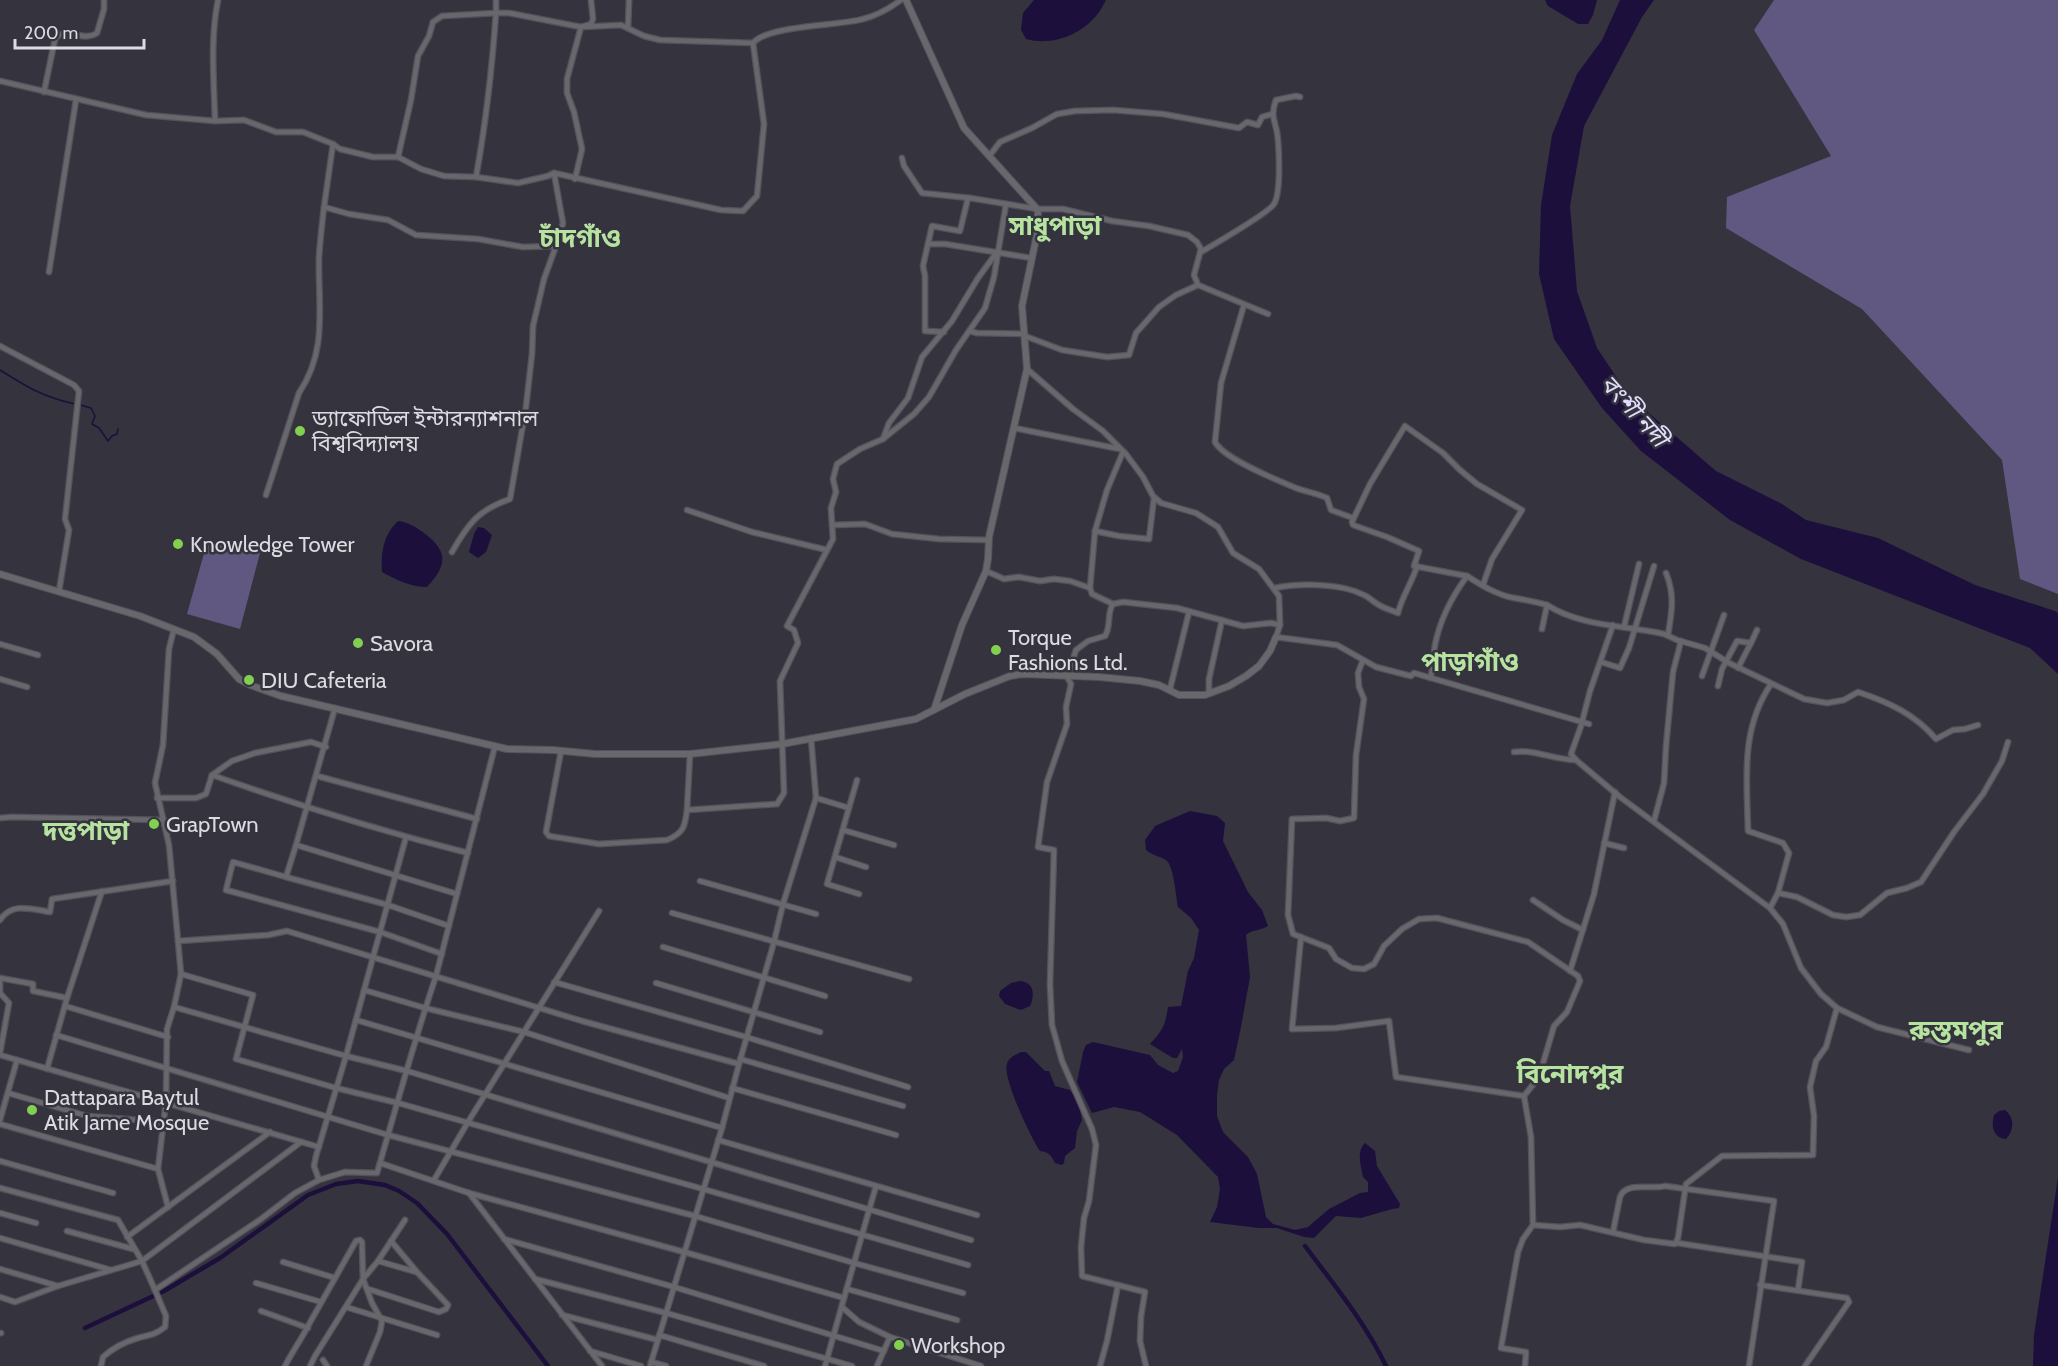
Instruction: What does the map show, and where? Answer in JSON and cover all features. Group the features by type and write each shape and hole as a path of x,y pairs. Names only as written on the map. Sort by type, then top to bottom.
{"street":[{"path":"44,92 57,35 68,33 88,37 96,33 104,9 104,0"},
{"path":"215,121 213,71 215,13 218,0"},
{"path":"476,177 492,78 496,0"},
{"path":"581,27 591,24 593,19 591,0"},
{"path":"628,28 629,0"},
{"path":"0,81 146,115 215,121 244,120 276,132 303,132 340,149 373,157 398,157 422,169 444,176 476,177 518,183 554,173 721,210 743,211 757,196 764,123 753,44 758,37 863,19 901,0"},
{"path":"906,0 964,128 1037,209 1036,239 1022,306 1027,369 989,540 986,571 962,625 934,710"},
{"path":"398,157 418,56 429,36 433,22 442,16 508,14 581,27 621,25 644,36 660,40 753,44"},
{"path":"575,179 582,149 574,112 567,93 567,79 581,27"},
{"path":"1201,252 1274,205 1277,191 1278,139 1272,114 1276,100 1300,97"},
{"path":"49,272 76,100"},
{"path":"990,155 1000,142 1063,112 1113,110 1163,114 1239,128 1247,122 1258,125 1262,117 1272,114"},
{"path":"266,495 299,393 315,363 322,318 319,258 333,144"},
{"path":"902,158 904,166 922,193 1037,209 1064,209 1188,236 1200,246 1201,252 1194,275 1198,285 1268,314"},
{"path":"452,552 472,520 483,511 510,499 526,407 534,326 544,279 563,223 554,173"},
{"path":"944,332 925,331 923,266 932,226 960,231 968,198"},
{"path":"687,810 777,804 784,793 780,681 798,643 794,630 787,626 833,540 831,508 836,492 833,479 837,464 860,449 883,439 914,414 929,397 956,350 985,308 994,277 1006,204"},
{"path":"324,207 349,214 388,220 416,235 478,239 523,247 556,246"},
{"path":"928,244 945,244 1031,258"},
{"path":"883,439 889,423 908,398 922,357 944,332 997,252"},
{"path":"969,331 1025,335 1062,350 1107,357 1129,355 1136,333 1159,307 1176,295 1198,285"},
{"path":"1244,305 1221,383 1215,442 1230,457 1296,488 1327,498 1331,510 1353,518"},
{"path":"0,346 74,385 79,391 65,519 69,531 59,591"},
{"path":"0,574 59,591 194,637 217,654 239,679 281,696 507,749 595,754 690,754 782,744 916,719 965,694 1010,676 1030,674 1140,681 1170,689 1185,696 1209,693 1229,686 1246,676 1259,666 1270,651 1280,625 1279,596 1275,588 1259,568 1233,553 1218,527 1196,513 1161,503 1154,498 1143,477 1122,450 1103,431 1073,409 1027,369"},
{"path":"1483,585 1492,559 1522,510 1477,484 1443,453 1405,426 1370,484 1352,522 1353,525 1419,551 1414,566 1467,576 1483,585 1513,598 1547,605 1561,614 1580,620 1668,635 1698,645 1738,668 1804,699 1827,704 1844,700 1858,692 1906,712 1936,738 1953,730 1978,725"},
{"path":"1014,428 1122,450"},
{"path":"1122,450 1095,531 1090,588 1092,594 1113,604 1123,602 1167,606 1243,626 1259,623 1280,625"},
{"path":"1095,531 1149,539 1154,498"},
{"path":"687,510 752,531 827,550"},
{"path":"832,525 866,524 892,534 939,539 989,540"},
{"path":"1624,627 1639,564"},
{"path":"1275,588 1312,584 1344,589 1363,594 1398,614 1404,592 1413,579 1417,566"},
{"path":"1601,662 1620,668 1629,648 1654,566"},
{"path":"986,571 1004,579 1019,577 1040,581 1054,579 1070,581 1090,588"},
{"path":"1666,573 1672,589 1672,613 1668,635"},
{"path":"1430,678 1443,615 1467,576"},
{"path":"1113,604 1109,609 1109,631 1101,638 1088,641 1076,650 1067,677 1071,684 1066,707 1067,724 1047,782 1038,847 1054,850 1050,974 1052,1025 1062,1061 1092,1129 1096,1145 1089,1201 1084,1218 1081,1247 1082,1276 1145,1292 1140,1341 1146,1366"},
{"path":"1542,629 1547,605"},
{"path":"1170,689 1189,612"},
{"path":"1702,676 1724,615"},
{"path":"1209,693 1209,679 1222,620"},
{"path":"1613,625 1571,754 1576,760 1770,908 1783,924 1801,968 1821,993 1837,1008 1877,1027 1969,1050"},
{"path":"168,1207 158,1169 166,1101 167,1029 181,974 173,880 164,820 155,783 163,746 169,649 174,629"},
{"path":"1738,668 1757,630"},
{"path":"1276,637 1337,645 1385,670 1411,676 1414,673 1588,724"},
{"path":"1654,821 1664,783 1673,672 1681,641"},
{"path":"1718,686 1722,669 1737,641 1751,642"},
{"path":"0,644 38,654"},
{"path":"1363,660 1358,673 1359,687 1364,699 1356,755 1354,818 1340,821 1326,818 1292,819 1287,915 1293,934 1329,948 1336,959 1352,968 1365,969 1374,964 1384,946 1402,929 1419,918 1437,918 1528,942 1578,976 1581,981 1567,1012 1554,1026 1539,1077 1524,1096 1532,1137 1533,1225 1523,1239 1518,1252 1501,1348 1526,1352 1525,1366"},
{"path":"0,679 27,687"},
{"path":"1770,908 1778,893 1789,853 1783,843 1748,831 1748,739 1754,714 1771,684"},
{"path":"286,876 326,747 335,708"},
{"path":"666,1366 651,1364 722,1128 783,904 816,798 811,738"},
{"path":"157,798 196,798 206,794 212,775 232,761 255,753 311,742 326,747"},
{"path":"1778,893 1797,897 1833,915 1846,918 1860,915 1887,893 1921,882 1954,832 1983,794 2002,761 2008,742"},
{"path":"155,1290 261,1219 295,1193 319,1180 345,1172 377,1173 436,976 495,746"},
{"path":"1514,752 1527,750 1563,760 1576,760"},
{"path":"561,751 546,832 553,837 599,844 667,840 675,837 685,827 690,754"},
{"path":"212,775 307,808 468,853"},
{"path":"317,776 477,819"},
{"path":"856,780 827,884 859,894"},
{"path":"1570,971 1594,894 1615,792"},
{"path":"816,798 849,807"},
{"path":"0,818 164,820"},
{"path":"843,830 894,845"},
{"path":"319,1180 314,1166 406,837"},
{"path":"1604,843 1624,848"},
{"path":"296,845 458,894"},
{"path":"835,857 866,867"},
{"path":"442,954 380,933 226,890 233,862 388,905 449,926"},
{"path":"0,920 9,910 19,907 50,912 52,898 173,880"},
{"path":"700,881 816,914"},
{"path":"47,1069 67,998 102,891"},
{"path":"1533,900 1563,920 1584,930"},
{"path":"434,1180 598,911"},
{"path":"672,913 909,979"},
{"path":"178,941 268,935 287,931 538,1007 903,1106"},
{"path":"1301,937 1292,1029 1336,1028 1389,1021 1396,1077 1524,1096"},
{"path":"663,947 825,996"},
{"path":"181,974 254,994 236,1059 336,1089 468,1122 968,1265"},
{"path":"67,998 33,991 33,984 0,980 0,993 9,1003 0,1054 319,1147"},
{"path":"554,982 747,1037 908,1087"},
{"path":"656,983 820,1032"},
{"path":"364,990 425,1008 524,1032 729,1098"},
{"path":"65,1006 168,1037"},
{"path":"174,1007 485,1094 971,1240"},
{"path":"1677,1243 1686,1184 1722,1156 1813,1155 1814,1116 1810,1087 1816,1061 1826,1047 1837,1008"},
{"path":"356,1020 722,1128"},
{"path":"56,1035 388,1135 695,1216 963,1293"},
{"path":"17,1060 0,1122 158,1169"},
{"path":"732,1088 896,1135"},
{"path":"8,1093 87,1116 164,1122"},
{"path":"127,1237 270,1132"},
{"path":"718,1140 977,1215"},
{"path":"0,1297 15,1302 58,1286 142,1261 301,1142"},
{"path":"0,1161 113,1193"},
{"path":"380,1163 469,1193 844,1298"},
{"path":"825,1366 876,1186"},
{"path":"1613,1232 1620,1197 1627,1188 1665,1186 1774,1201 1749,1366"},
{"path":"0,1188 118,1220 142,1261 166,1316 165,1327 155,1335 138,1338 113,1348 103,1357 101,1366"},
{"path":"469,1193 602,1366"},
{"path":"0,1214 36,1223"},
{"path":"310,1366 363,1279 405,1220"},
{"path":"1533,1225 1580,1226 1644,1240 1802,1262 1798,1290"},
{"path":"67,1231 133,1249"},
{"path":"0,1238 111,1270"},
{"path":"504,1239 674,1287 884,1351"},
{"path":"285,1366 356,1241 360,1240 362,1242 363,1279 372,1304 382,1321 381,1332 366,1366"},
{"path":"368,1289 439,1312 446,1309 448,1305 391,1241"},
{"path":"378,1261 417,1272"},
{"path":"283,1262 335,1278"},
{"path":"0,1269 58,1286"},
{"path":"535,1279 666,1313 852,1366"},
{"path":"256,1283 321,1302"},
{"path":"1100,1366 1118,1285"},
{"path":"1760,1285 1847,1298 1849,1302 1805,1366"},
{"path":"847,1289 957,1320"},
{"path":"346,1307 437,1335"},
{"path":"842,1307 859,1322 890,1337 981,1366"},
{"path":"261,1311 308,1328"},
{"path":"562,1315 764,1366"},
{"path":"877,1366 890,1337"},
{"path":"590,1351 641,1366"},
{"path":"323,1360 327,1366"}],"shaded area":[{"path":"1774,0 2058,0 2058,594 2020,579 2002,460 1862,309 1726,228 1727,197 1831,156 1754,30"},
{"path":"208,539 260,553 240,629 187,614"}],"water":[{"path":"1034,0 1106,0 1089,23 1073,34 1055,40 1035,41 1026,39 1021,30 1023,13"},
{"path":"1545,0 1597,0 1588,24 1578,24 1548,6"},
{"name":"বংশী নদী","path":"1620,0 1654,0 1642,17 1584,126 1570,206 1577,291 1597,348 1629,396 1716,471 1782,504 1806,520 1878,538 1975,585 2058,613 2058,674 2030,648 1801,559 1730,520 1641,451 1602,408 1554,339 1539,274 1541,205 1552,135 1577,74 1602,40"},
{"path":"398,521 421,531 438,546 441,552 442,565 427,587 409,584 382,572 386,538"},
{"path":"478,527 484,528 492,535 486,552 478,558 469,552"},
{"path":"1190,811 1217,816 1225,823 1223,841 1248,892 1262,910 1268,926 1246,935 1250,977 1241,1027 1234,1060 1224,1069 1219,1080 1217,1095 1217,1116 1223,1132 1248,1157 1257,1174 1266,1217 1273,1224 1295,1230 1308,1227 1329,1209 1360,1193 1368,1192 1368,1182 1363,1177 1360,1159 1365,1143 1375,1151 1377,1166 1400,1204 1399,1208 1361,1218 1336,1216 1314,1238 1277,1228 1210,1222 1217,1207 1220,1189 1218,1177 1177,1135 1140,1112 1114,1107 1092,1113 1077,1082 1086,1045 1093,1042 1150,1055 1158,1065 1173,1073 1178,1071 1183,1057 1182,1049 1177,1058 1173,1058 1150,1044 1163,1027 1168,1007 1181,1006 1199,930 1191,918 1178,907 1173,876 1167,861 1146,850 1145,840 1155,826"},
{"path":"1020,981 1031,986 1033,994 1030,1006 1021,1010 1005,1004 999,996 1000,991 1011,983"},
{"path":"1021,1052 1026,1052 1045,1071 1049,1071 1055,1086 1070,1090 1080,1110 1082,1120 1077,1131 1075,1148 1065,1156 1062,1165 1055,1163 1048,1153 1040,1151 1013,1094 1007,1064 1011,1058"},
{"path":"2005,1110 2012,1124 2011,1132 2006,1139 1996,1134 1993,1123 1994,1115"},
{"path":"2058,1177 2058,1366 2033,1366 2034,1335"}],"waterway":[{"path":"0,370 36,391 75,404"},
{"path":"80,405 91,408 95,416 92,424 99,428 108,441 117,434 118,429"},
{"path":"85,1328 164,1291 220,1258 308,1195 336,1184 358,1181 385,1185 417,1203 447,1234 548,1366"},
{"path":"1305,1246 1359,1319 1386,1366"}],"place":[{"name":"ড্যাফোডিল ইন্টারন্যাশনাল বিশ্ববিদ্যালয়","path":"300,431"},
{"name":"Knowledge Tower","path":"178,544"},
{"name":"Savora","path":"358,643"},
{"name":"Torque Fashions Ltd.","path":"996,650"},
{"name":"DIU Cafeteria","path":"249,680"},
{"name":"GrapTown","path":"154,824"},
{"name":"Dattapara Baytul Atik Jame Mosque","path":"32,1110"},
{"name":"Workshop","path":"899,1345"}],"district":[{"name":"সাধুপাড়া","path":"1055,226"},
{"name":"চাঁদগাঁও","path":"580,238"},
{"name":"পাড়াগাঁও","path":"1470,662"},
{"name":"দত্তপাড়া","path":"86,831"},
{"name":"রুস্তমপুর","path":"1956,1030"},
{"name":"বিনোদপুর","path":"1570,1074"}]}
